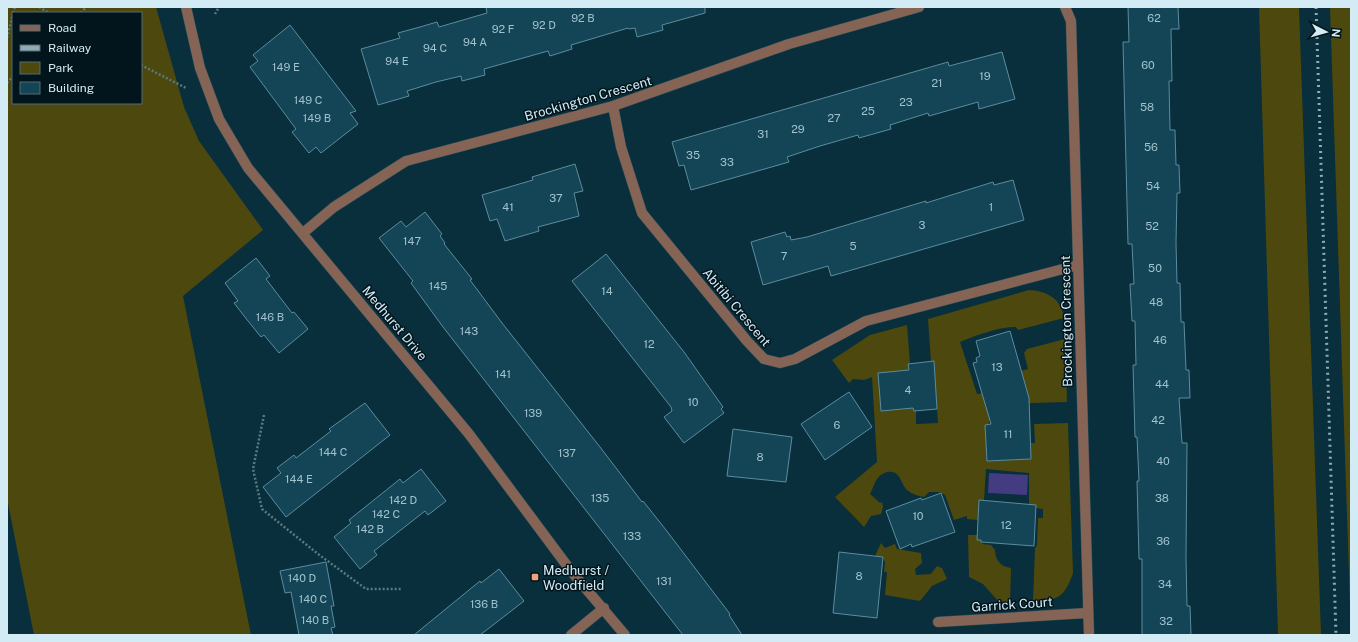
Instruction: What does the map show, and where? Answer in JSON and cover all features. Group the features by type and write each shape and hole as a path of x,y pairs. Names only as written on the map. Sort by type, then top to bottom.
{"street":[{"name":"Medhurst Drive","path":"186,7 200,68 218,119 248,168 469,434 571,571 604,608 625,635"},
{"name":"Brockington Crescent","path":"303,233 334,207 406,162 613,106 789,44 919,7"},
{"name":"Brockington Crescent","path":"1065,7 1071,21 1087,613 1089,635"},
{"name":"Abitibi Crescent","path":"613,106 621,147 642,213 747,342 764,359 780,363 795,359 866,321 1078,265"},
{"path":"571,635 604,608"},
{"name":"Garrick Court","path":"938,622 1087,613"}],"path":[{"path":"215,14 219,7"},
{"path":"7,38 12,17"},
{"path":"142,66 186,88"},
{"path":"264,415 253,470 262,509 318,554 366,589 402,589"}],"green space":[{"path":"7,7 156,7 184,107 199,141 263,230 183,296 251,635 34,635 7,498"},
{"path":"1259,7 1299,7 1321,635 1278,635"},
{"path":"1330,7 1351,7 1351,635"},
{"path":"1029,290 1042,292 1057,301 1063,311 1064,318 1018,330 1016,327 1010,327 995,330 960,342 977,394 1025,388 1021,371 1028,369 1024,353 1027,349 1065,339 1067,402 994,404 994,420 989,421 989,424 985,425 987,461 1030,459 1030,443 1035,443 1034,424 1068,423 1073,573 1067,588 1059,596 1054,599 1033,602 1035,548 1037,545 1038,518 1043,518 1043,509 1036,508 1035,505 1029,505 1029,473 986,469 984,500 979,500 978,520 967,519 967,516 954,520 945,495 939,492 929,492 924,497 913,494 907,490 898,475 892,472 882,474 875,482 870,494 880,503 882,502 883,507 881,514 871,516 864,527 835,497 877,462 872,377 864,380 853,379 849,383 832,360 870,335 907,325 910,363 908,364 909,370 878,373 881,411 913,408 914,411 916,411 916,424 938,423 934,362 931,362 928,319"},
{"path":"968,535 977,535 983,544 991,545 995,550 997,560 1002,565 1011,568 1010,603 998,601 983,584 969,577"},
{"path":"881,543 885,548 895,544 897,549 921,553 922,563 915,569 916,575 931,574 937,566 942,568 947,579 932,586 920,601 885,595 887,572 884,572 885,562 883,558 875,556"}],"shaded area":[{"path":"989,473 1028,475 1027,495 988,493"}],"building":[{"path":"486,7 705,7 705,13 662,25 663,30 637,37 635,28 628,28 571,45 572,49 550,56 548,51 484,69 485,75 462,81 461,76 436,82 407,91 409,96 378,105 361,49 400,38 398,33 437,22 439,27 487,13"},
{"path":"1128,7 1178,7 1179,29 1171,29 1172,81 1169,81 1170,130 1175,130 1176,165 1179,165 1180,193 1177,193 1176,243 1177,283 1180,283 1181,322 1184,322 1186,370 1189,370 1190,398 1179,398 1182,443 1187,443 1187,606 1190,606 1191,635 1142,635 1142,559 1139,559 1137,481 1139,481 1137,437 1135,437 1133,365 1136,365 1135,321 1132,321 1130,284 1134,284 1132,244 1128,244 1123,42 1129,42"},
{"path":"290,25 356,111 350,113 358,124 321,153 316,147 309,153 292,132 296,129 250,67 258,61 253,55"},
{"path":"1002,52 1015,99 979,109 978,102 929,116 928,113 890,125 891,129 859,138 858,135 820,146 787,157 789,162 691,190 684,165 679,166 672,142 948,62 949,66"},
{"path":"575,164 583,191 574,193 579,216 538,227 539,231 505,241 497,219 490,221 482,195 533,180 532,177"},
{"path":"1013,180 1024,220 831,276 828,266 763,285 751,242 785,232 787,237 790,236 791,240 807,237 993,182 994,185"},
{"path":"425,212 442,234 440,236 445,243 444,244 472,279 470,280 502,323 642,502 643,501 666,530 730,614 729,615 742,635 683,635 443,327 411,283 413,281 379,238 401,221 406,227"},
{"path":"606,254 684,352 723,407 721,409 724,413 684,443 664,417 672,411 671,407 572,281"},
{"path":"256,258 270,276 266,279 292,313 294,312 308,329 279,353 264,335 261,337 234,303 238,301 225,283"},
{"path":"1010,331 1029,398 1031,459 987,461 985,425 991,424 973,363 977,362 976,358 980,356 976,341"},
{"path":"934,361 937,409 914,411 913,408 881,411 878,373 909,370 908,364"},
{"path":"849,392 872,427 825,460 801,424"},
{"path":"365,403 390,435 286,517 263,487 281,473 277,468 294,455 296,458 331,431 329,429"},
{"path":"733,429 792,437 786,482 727,476"},
{"path":"421,469 446,501 428,515 425,511 374,551 377,555 360,569 334,537 351,523 349,520 400,479 403,483"},
{"path":"941,493 955,532 912,547 911,544 900,549 886,511 921,498 922,500"},
{"path":"979,500 1036,505 1034,546 981,542 981,540 977,540"},
{"path":"839,552 883,557 877,618 833,613"},
{"path":"326,562 334,606 331,606 335,627 331,628 333,635 299,635 291,592 285,593 280,571"},
{"path":"499,569 524,601 506,615 480,635 414,635 480,581 481,583"}],"railway":[{"path":"1316,7 1336,635"}],"place":[{"name":"Medhurst / Woodfield","path":"535,577"}]}
